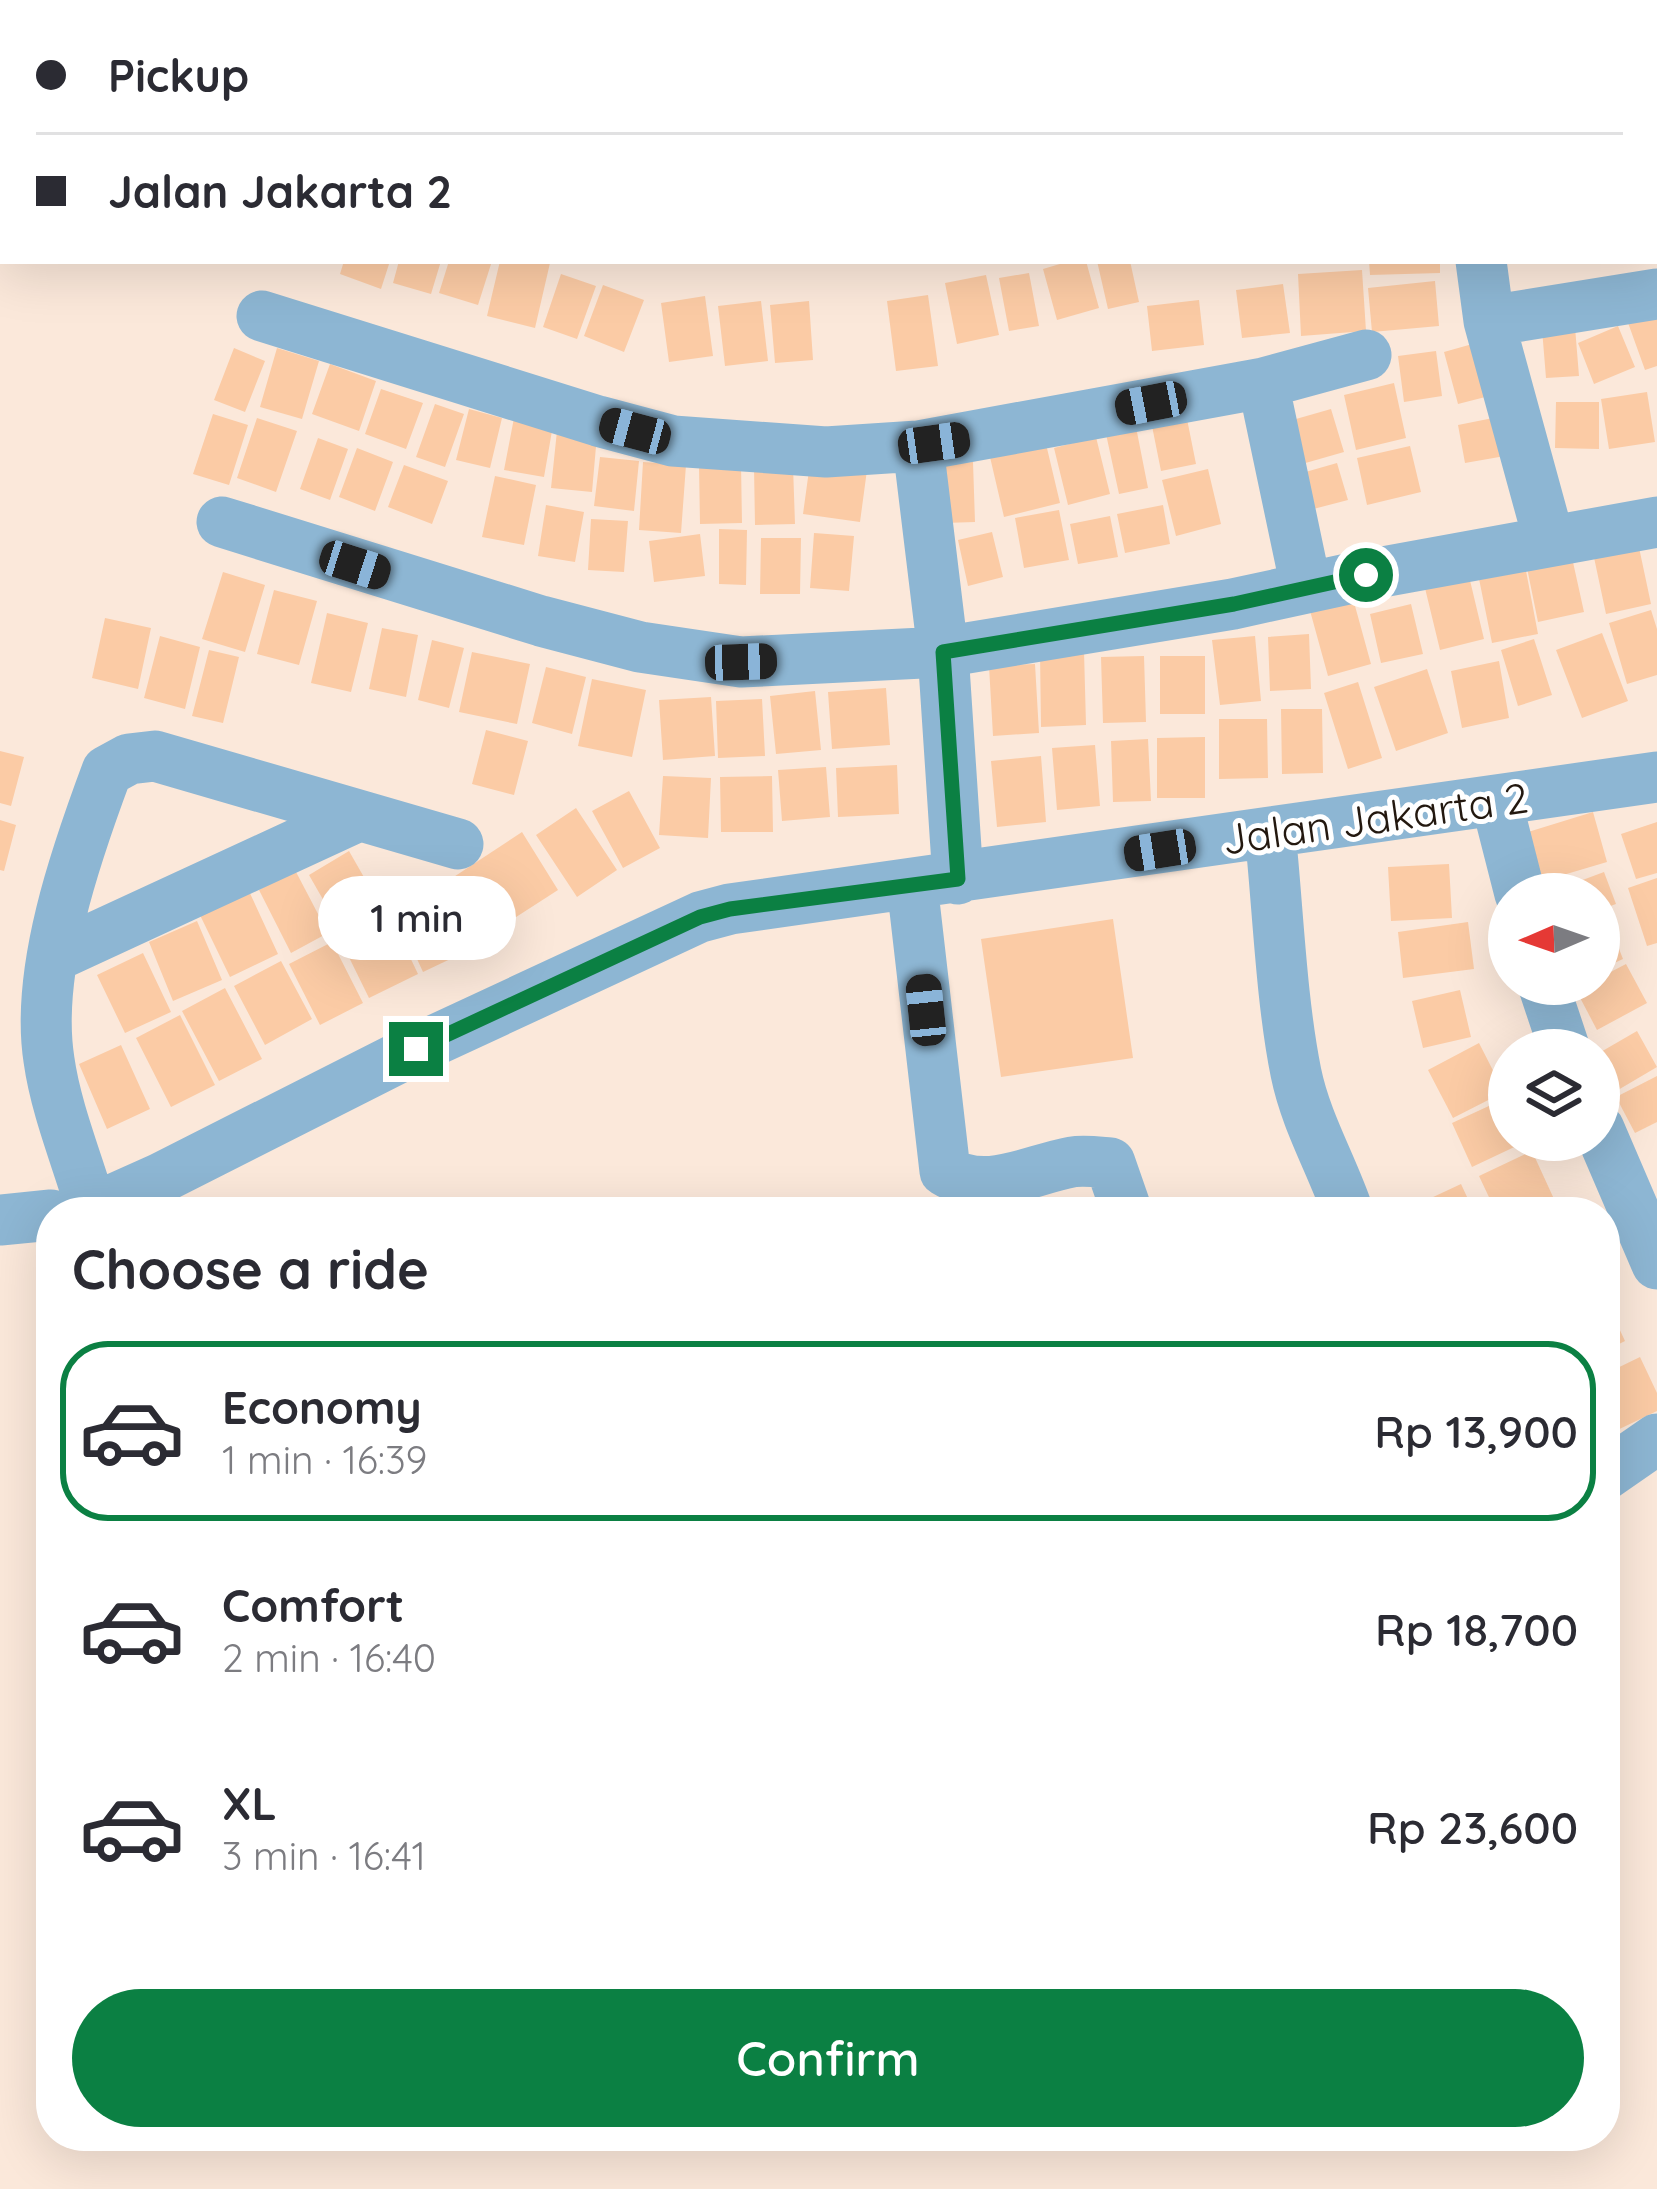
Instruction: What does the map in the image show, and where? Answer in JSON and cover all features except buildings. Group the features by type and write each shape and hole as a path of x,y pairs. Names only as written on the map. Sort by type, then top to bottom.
{"street":[{"path":"1481,264 1490,321 1549,540"},
{"path":"1490,321 1657,294"},
{"path":"262,316 673,441 826,452 918,446 1262,383 1366,355"},
{"path":"1262,383 1306,587"},
{"path":"918,446 943,652 935,882 945,1171 966,1184 1077,1161 1110,1163 1122,1197"},
{"path":"222,522 542,621 717,662 943,652 1234,604 1657,522"},
{"path":"84,1197 49,1061 45,1004 74,859 107,771 129,760 155,757 458,844"},
{"name":"Jalan Jakarta 2","path":"118,1197 416,1049 700,917 1657,776"},
{"path":"1496,800 1515,873"},
{"path":"55,956 356,817"},
{"path":"1270,832 1295,1070 1309,1122 1342,1197"},
{"path":"1612,1161 1657,1264"},
{"path":"0,1220 36,1216"},
{"path":"1620,1465 1657,1439"}],"route":[{"path":"416,1049 700,917 958,879 943,652 1234,604 1366,575"}]}
